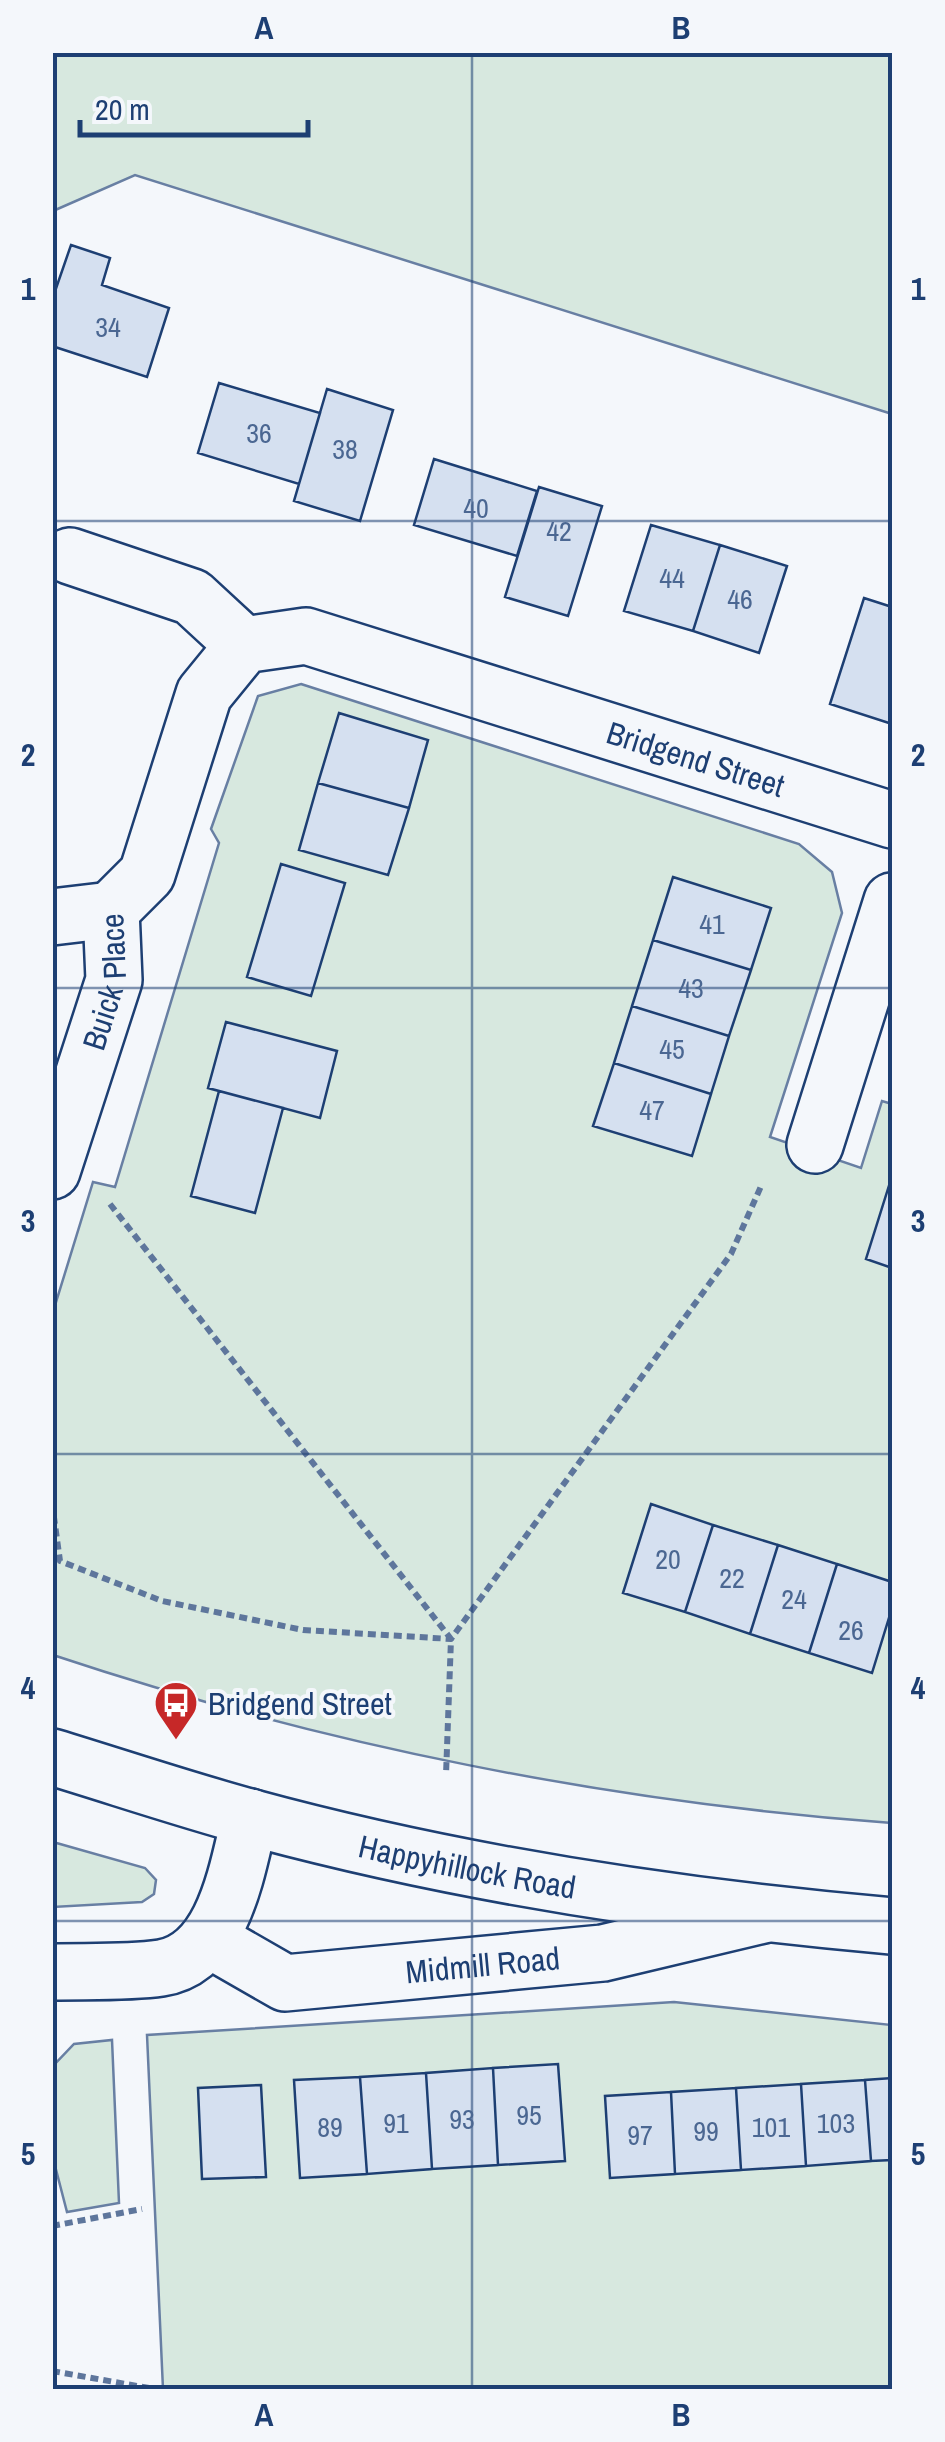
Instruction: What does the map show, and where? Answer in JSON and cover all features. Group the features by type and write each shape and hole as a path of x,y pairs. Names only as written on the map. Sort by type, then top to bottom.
{"street":[{"path":"70,556 192,597 244,645"},
{"name":"Bridgend Street","path":"244,645 306,636 892,820"},
{"name":"Buick Place","path":"57,1157 114,980 111,910 147,874 204,694 244,645"},
{"path":"815,1145 870,1047 892,900"},
{"path":"52,917 111,910"},
{"name":"Happyhillock Road","path":"52,1756 250,1817 501,1874 763,1914 892,1926"},
{"path":"52,1972 166,1968 210,1940 235,1880 250,1817"},
{"name":"Midmill Road","path":"210,1940 284,1983 602,1952 763,1914"}],"path":[{"path":"446,1775 450,1638 731,1254 779,1148 815,1145"},
{"path":"57,1157 450,1638"},
{"path":"52,1502 56,1564 162,1601 303,1630 450,1638"},
{"path":"52,2226 142,2210"},
{"path":"52,2371 150,2388"}],"shaded area":[{"path":"53,52 892,53 892,414 135,175 53,211"},
{"path":"301,684 799,844 832,872 842,913 770,1137 861,1168 882,1101 892,1104 892,1823 679,1801 467,1765 258,1716 53,1655 53,1312 93,1182 115,1187 219,843 211,829 258,696"},
{"path":"53,1842 145,1868 156,1880 154,1894 142,1902 53,1907"},
{"path":"674,2002 892,2025 892,2389 163,2389 147,2035"},
{"path":"112,2040 119,2203 67,2212 53,2158 53,2066 74,2044"}],"building":[{"path":"71,245 110,258 102,285 169,308 147,377 52,346 52,300"},
{"path":"219,383 320,413 299,484 198,453"},
{"path":"327,389 393,410 360,521 294,501"},
{"path":"434,459 537,491 517,556 414,525"},
{"path":"539,487 602,506 568,616 505,597"},
{"path":"651,525 720,545 693,631 624,611"},
{"path":"720,545 787,566 759,653 693,631"},
{"path":"864,598 892,607 892,724 830,704"},
{"path":"339,713 428,740 409,808 318,783"},
{"path":"318,783 409,808 388,875 299,850"},
{"path":"281,864 345,883 311,996 247,977"},
{"path":"673,877 771,908 751,970 653,940"},
{"path":"653,940 751,970 729,1036 632,1006"},
{"path":"632,1006 729,1036 711,1094 614,1063"},
{"path":"226,1022 337,1051 320,1118 208,1088"},
{"path":"614,1063 711,1094 692,1156 593,1126"},
{"path":"219,1091 283,1108 255,1213 191,1196"},
{"path":"892,1176 892,1268 866,1259"},
{"path":"651,1504 713,1525 685,1612 623,1593"},
{"path":"713,1525 778,1545 750,1634 685,1612"},
{"path":"778,1545 837,1564 809,1653 750,1634"},
{"path":"837,1564 892,1582 892,1608 872,1673 809,1653"},
{"path":"558,2064 565,2161 498,2165 493,2068"},
{"path":"493,2068 498,2165 432,2169 426,2073"},
{"path":"426,2073 432,2169 367,2174 360,2077"},
{"path":"360,2077 367,2174 300,2178 294,2080"},
{"path":"892,2078 892,2160 871,2161 865,2080"},
{"path":"865,2080 871,2161 806,2166 801,2084"},
{"path":"801,2084 806,2166 741,2170 736,2088"},
{"path":"261,2085 266,2177 202,2179 198,2088"},
{"path":"736,2088 741,2170 675,2174 671,2092"},
{"path":"671,2092 675,2174 610,2178 605,2096"}],"place":[{"name":"Bridgend Street","path":"176,1741"}]}
